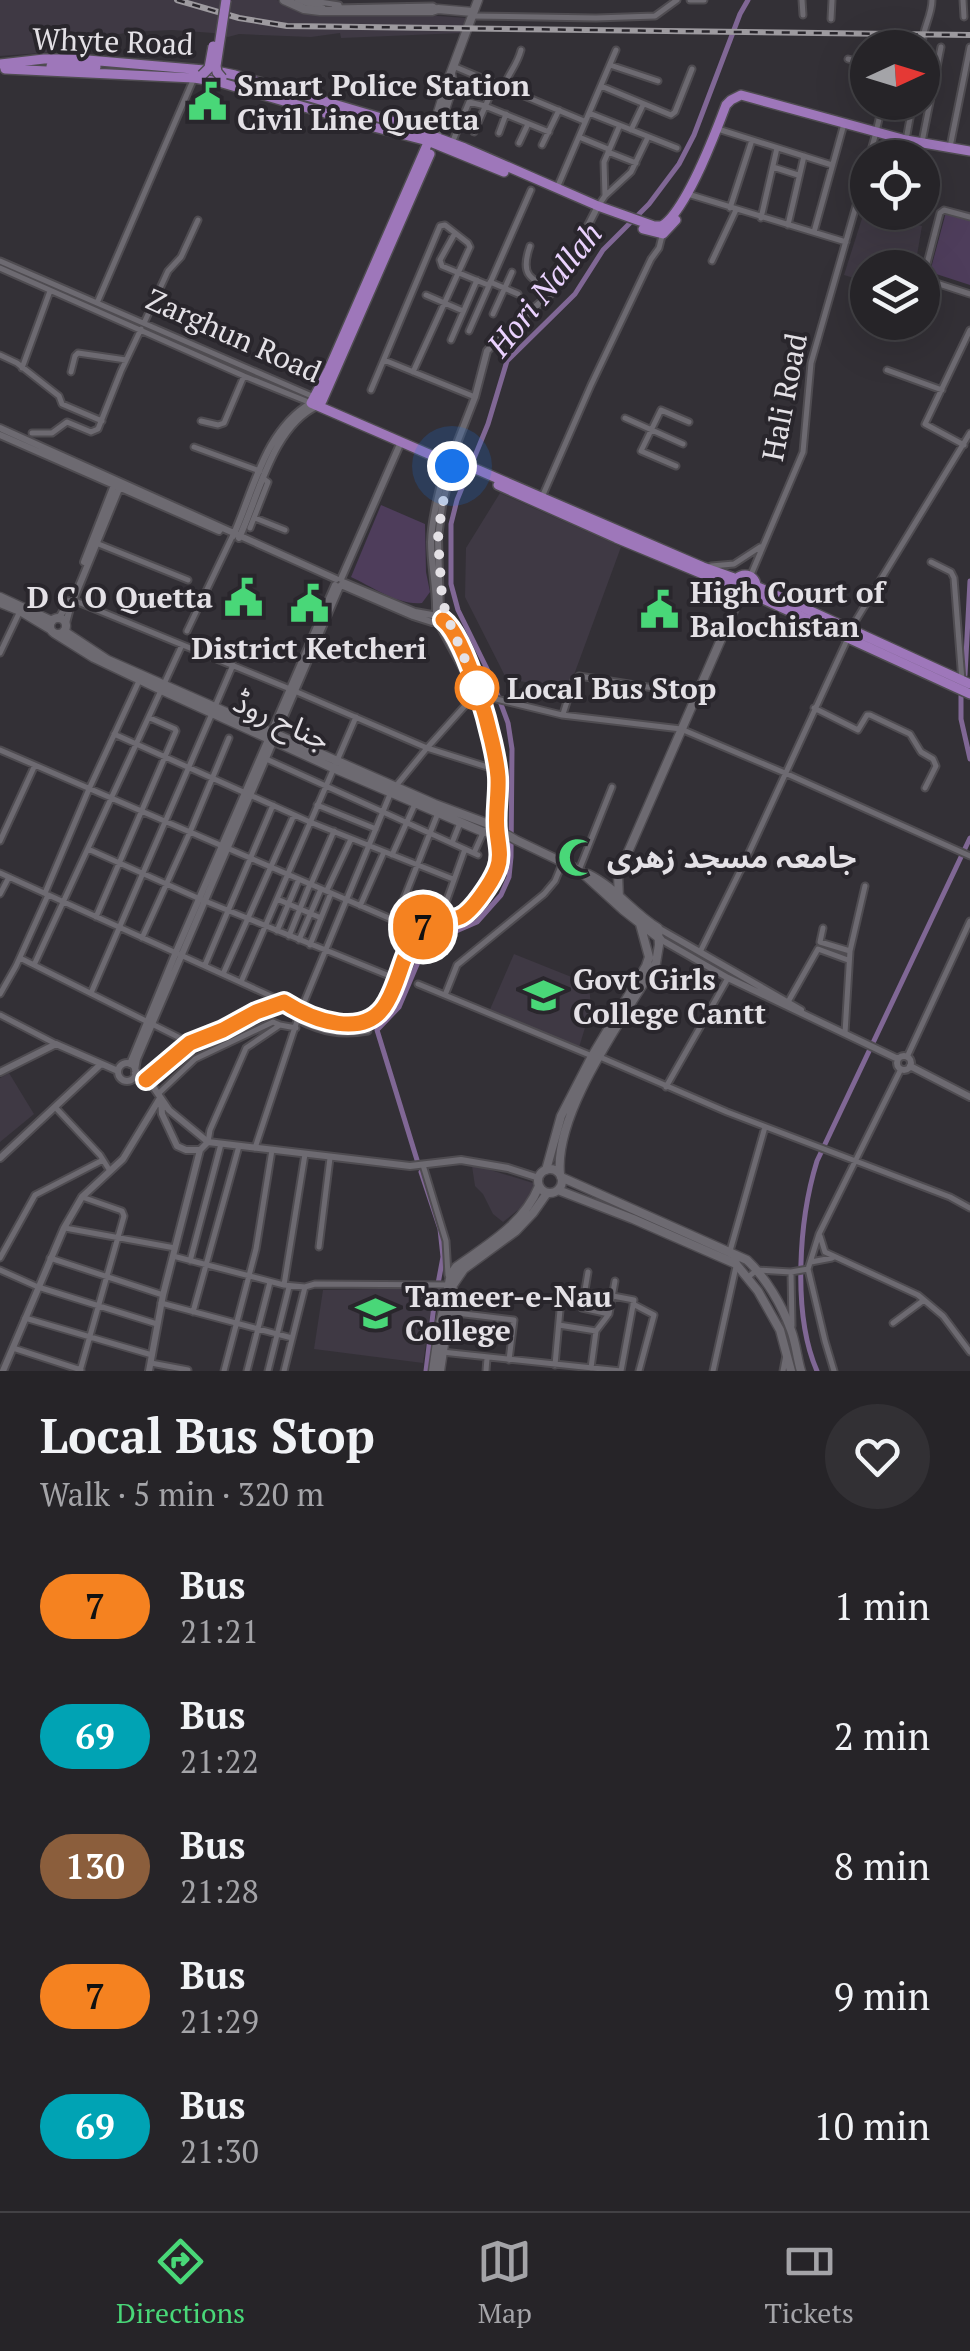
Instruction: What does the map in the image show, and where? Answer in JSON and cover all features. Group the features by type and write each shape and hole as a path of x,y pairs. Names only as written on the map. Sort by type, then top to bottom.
{"main road":[{"path":"198,76 210,66 224,0"},
{"path":"222,78 216,66 224,0"},
{"path":"284,0 320,11 438,9 471,17"},
{"path":"317,402 432,139 478,0"},
{"name":"Whyte Road","path":"18,66 44,59 76,59 216,71 451,146"},
{"path":"0,66 18,66"},
{"name":"Whyte Road","path":"18,66 70,66 222,78 402,129"},
{"name":"Whyte Road","path":"18,66 198,76 366,126 402,129"},
{"path":"662,230 691,185 726,105 736,96 844,126"},
{"path":"662,230 678,218 731,108 742,101 902,140"},
{"path":"451,146 558,188 597,209"},
{"path":"451,146 597,209 662,230"},
{"path":"940,147 970,153"},
{"name":"Zarghun Road","path":"317,402 401,442 542,497 644,546 703,567 965,687"},
{"name":"Zarghun Road","path":"317,402 745,587"},
{"name":"Hali Road","path":"620,902 618,875 745,587"},
{"name":"جناح روڈ","path":"0,600 58,626 108,660 163,687 394,789 486,823 601,880 640,924 659,934"},
{"name":"جناح روڈ","path":"58,626 94,658 163,687"},
{"name":"جناح روڈ","path":"394,789 415,804 483,832"},
{"path":"483,832 500,832"},
{"name":"جناح روڈ","path":"579,870 659,934"},
{"path":"590,880 618,875"},
{"path":"558,1190 562,1184 560,1145 565,1126 649,957 640,924"},
{"path":"437,1371 444,1284 456,1268 516,1223 542,1186 561,1116 656,962 659,934"},
{"path":"546,1170 554,1170 757,1270 792,1331 801,1371"},
{"path":"542,1186 735,1257 782,1334 791,1371"},
{"path":"437,1371 448,1312 444,1284"}],"street":[{"path":"297,0 318,7 438,9"},
{"path":"307,0 346,6"},
{"path":"471,17 656,16 677,0"},
{"path":"690,0 704,0"},
{"path":"802,0 803,16"},
{"path":"831,19 832,0"},
{"path":"924,30 932,0"},
{"path":"963,0 964,17"},
{"path":"923,140 941,47"},
{"path":"949,148 970,47"},
{"path":"504,88 521,50"},
{"path":"558,188 616,50"},
{"path":"610,65 658,82"},
{"path":"601,86 666,114 674,112 692,69"},
{"path":"452,70 586,122"},
{"path":"97,303 198,76"},
{"path":"474,132 495,84"},
{"path":"451,146 469,102 549,132"},
{"path":"631,130 644,104"},
{"path":"542,145 559,110"},
{"path":"589,112 677,148"},
{"path":"499,133 506,114"},
{"name":"Hali Road","path":"874,140 879,120"},
{"path":"520,143 528,124"},
{"path":"605,196 604,162 619,125"},
{"path":"814,232 844,126"},
{"path":"478,696 437,618 431,544 450,461 475,397 487,351 555,290 605,196 631,172 662,128"},
{"path":"721,130 832,165"},
{"path":"579,137 636,163"},
{"path":"712,262 733,209 752,140"},
{"path":"762,218 777,148"},
{"path":"788,225 804,156"},
{"path":"773,166 799,175"},
{"path":"469,331 531,190"},
{"path":"691,195 846,242"},
{"path":"970,218 944,210 940,213 924,275 927,280 970,294"},
{"path":"32,433 52,433 67,422 95,432 168,271 181,257 198,220"},
{"path":"371,390 440,226 445,225 470,247 414,372"},
{"name":"Hali Road","path":"745,587 803,452 811,362 850,227"},
{"path":"542,497 591,384 659,248 662,230"},
{"path":"455,233 440,260 442,266 518,294"},
{"path":"530,246 524,261 528,274 555,290"},
{"name":"Zarghun Road","path":"0,264 97,303 244,376 317,402"},
{"name":"Zarghun Road","path":"0,264 51,290 317,402"},
{"path":"493,314 512,272"},
{"path":"451,340 477,280"},
{"path":"22,368 51,290"},
{"path":"426,296 463,312"},
{"path":"964,445 925,424 970,330"},
{"path":"70,372 78,353 126,360"},
{"path":"0,355 18,363 58,396 62,404 102,420"},
{"path":"384,360 475,397"},
{"path":"887,370 942,390"},
{"path":"201,421 224,422 244,376"},
{"path":"187,630 236,536 274,440 299,410 317,402"},
{"path":"676,466 641,452 661,410 689,422"},
{"path":"624,418 683,444"},
{"path":"0,432 338,582 437,618 452,628"},
{"path":"698,956 849,634 970,433"},
{"path":"0,1014 118,1071 121,1079 134,1078 133,1069 149,1023 178,953 401,442"},
{"path":"194,446 262,475 268,482 250,528"},
{"path":"0,872 322,1020 344,1025 367,1020 385,1007 409,945 419,931 466,915 497,869 500,850 497,770 477,688 442,597 438,538 450,461"},
{"path":"58,626 73,600 118,483"},
{"path":"58,626 118,483"},
{"path":"254,518 285,530"},
{"path":"96,544 188,580"},
{"path":"703,567 734,564 761,546"},
{"path":"931,562 951,572 954,578 965,687"},
{"path":"437,618 442,597"},
{"path":"73,600 427,748 497,770"},
{"path":"0,652 21,608"},
{"path":"34,965 182,645"},
{"path":"91,994 233,666"},
{"path":"562,715 579,676 697,694"},
{"path":"0,994 20,958 89,788 140,680"},
{"path":"256,1148 300,1012 394,789 471,699 478,696 562,715 681,729 970,856"},
{"path":"814,708 858,730 870,715 910,734 922,752 936,762 925,788"},
{"path":"96,917 175,729 149,717"},
{"path":"241,982 356,717"},
{"path":"114,734 310,822 454,879"},
{"path":"142,938 229,738"},
{"path":"0,750 419,931"},
{"path":"264,758 476,854 483,832"},
{"path":"0,841 35,765"},
{"path":"579,870 612,787"},
{"path":"392,855 415,804"},
{"path":"205,966 274,805"},
{"path":"317,805 376,829"},
{"path":"395,921 438,813"},
{"path":"222,974 294,814"},
{"path":"452,843 460,822"},
{"path":"289,936 334,831"},
{"path":"299,940 351,838"},
{"path":"88,849 397,980"},
{"path":"438,924 465,849"},
{"path":"360,906 384,852"},
{"path":"445,995 457,965 544,894 563,861"},
{"path":"0,894 9,876"},
{"path":"277,931 299,879"},
{"path":"845,1034 850,952 865,886"},
{"path":"310,944 326,891"},
{"path":"278,900 320,918"},
{"path":"782,1334 792,1331 802,1269 901,1069 907,1069 905,1060 970,921"},
{"path":"823,928 820,942 850,952"},
{"name":"جناح روڈ","path":"659,934 818,1021"},
{"path":"788,1002 818,950 849,960"},
{"name":"جناح روڈ","path":"698,956 728,978 905,1060 970,1097"},
{"path":"20,958 190,1043"},
{"path":"666,1087 728,978"},
{"path":"418,984 970,1208"},
{"path":"146,1080 190,1043 284,1002"},
{"path":"3,1371 50,1258 82,1198 123,1159 159,1096 195,1059 273,1022 348,1035 368,1032"},
{"path":"151,1363 162,1299 200,1150 208,1142 246,1048 280,1024"},
{"path":"0,1072 56,1044"},
{"path":"0,1060 10,1066"},
{"path":"0,1158 102,1064"},
{"path":"118,1071 122,1065 133,1069 170,1110 208,1142 410,1166 461,1160 508,1168 542,1186"},
{"path":"159,1096 162,1114 177,1146 200,1150"},
{"path":"55,1107 110,1171"},
{"path":"713,1371 765,1127"},
{"path":"190,1261 221,1144"},
{"path":"193,1312 239,1146"},
{"path":"224,1371 249,1276 272,1150"},
{"path":"268,1371 287,1285 305,1154"},
{"path":"319,1247 330,1158"},
{"path":"0,1258 35,1195 103,1160"},
{"path":"64,1228 174,1252 190,1261 287,1285 444,1284 449,1266 446,1242 423,1164"},
{"path":"13,1348 80,1370 124,1213 82,1198"},
{"path":"819,1234 825,1252 924,1300 943,1316 970,1352"},
{"path":"748,1276 757,1270 802,1269 834,1257"},
{"path":"50,1258 193,1312 292,1338"},
{"path":"802,1269 834,1371"},
{"path":"0,1270 38,1287 157,1324"},
{"path":"588,1272 582,1308 609,1314"},
{"path":"247,1371 270,1281"},
{"path":"594,1369 596,1330 609,1314 615,1282"},
{"path":"284,1371 307,1286"},
{"path":"442,1352 621,1371 633,1303 632,1298 613,1296"},
{"path":"555,1365 561,1300"},
{"path":"893,1323 924,1300"},
{"path":"633,1303 654,1315 639,1371"},
{"path":"448,1312 514,1320 509,1360"},
{"path":"26,1318 151,1363 188,1370"},
{"path":"559,1325 596,1330"},
{"path":"783,1371 786,1352"},
{"path":"486,1371 487,1358"}],"shaded area":[{"path":"0,0 277,0 313,13 466,18 461,33 341,38 340,33 228,37 172,30 130,32 55,46 54,52 0,56"},
{"path":"946,212 970,219 970,285 940,275 940,250 936,250"},
{"path":"858,230 921,230 918,250 852,250"},
{"path":"500,493 621,547 568,691 506,678 465,597 466,548"},
{"path":"381,505 425,524 430,592 422,603 395,598 351,577"},
{"name":"Govt Girls College Cantt","path":"514,954 589,984 591,1008 577,1054 488,1014"},
{"path":"9,1073 34,1114 0,1142 0,1078"},
{"path":"472,1166 533,1183 528,1202 503,1222 475,1186"},
{"name":"Tameer-e-Nau College","path":"434,1289 423,1363 314,1349 323,1290"}],"waterway":[{"name":"Hori Nallah","path":"417,1160 377,1030 399,1007 424,948 477,922 501,895 509,877 511,857 512,749 508,723 491,677 458,610 451,584 451,524 457,500 488,424 507,361 575,294 603,250 649,204 679,164 748,0"},
{"path":"965,675 970,581"},
{"path":"961,696 961,719 970,759"},
{"path":"817,1371 809,1348 801,1295 802,1238 817,1161 970,838"},
{"path":"421,1172 440,1229 443,1257 426,1371"}],"railway":[{"path":"177,0 239,18 287,26 970,35"}],"bus line":[{"name":"7","path":"146,1080 190,1043 284,1002 300,1012 344,1025 367,1020 385,1007 409,945 422,927 466,915 485,890 497,869 500,850 495,758 477,688 452,628 443,620"}],"place":[{"name":"Smart Police Station Civil Line Quetta","path":"207,102"},
{"name":"D C O Quetta","path":"243,597"},
{"name":"District Ketcheri","path":"309,604"},
{"name":"High Court of Balochistan","path":"660,609"},
{"name":"Local Bus Stop","path":"477,688"},
{"name":"جامعہ مسجد زھری","path":"577,857"},
{"name":"Govt Girls College Cantt","path":"543,996"},
{"name":"Tameer-e-Nau College","path":"375,1313"}],"route":[{"path":"452,466 438,538 442,597 477,688"}]}
